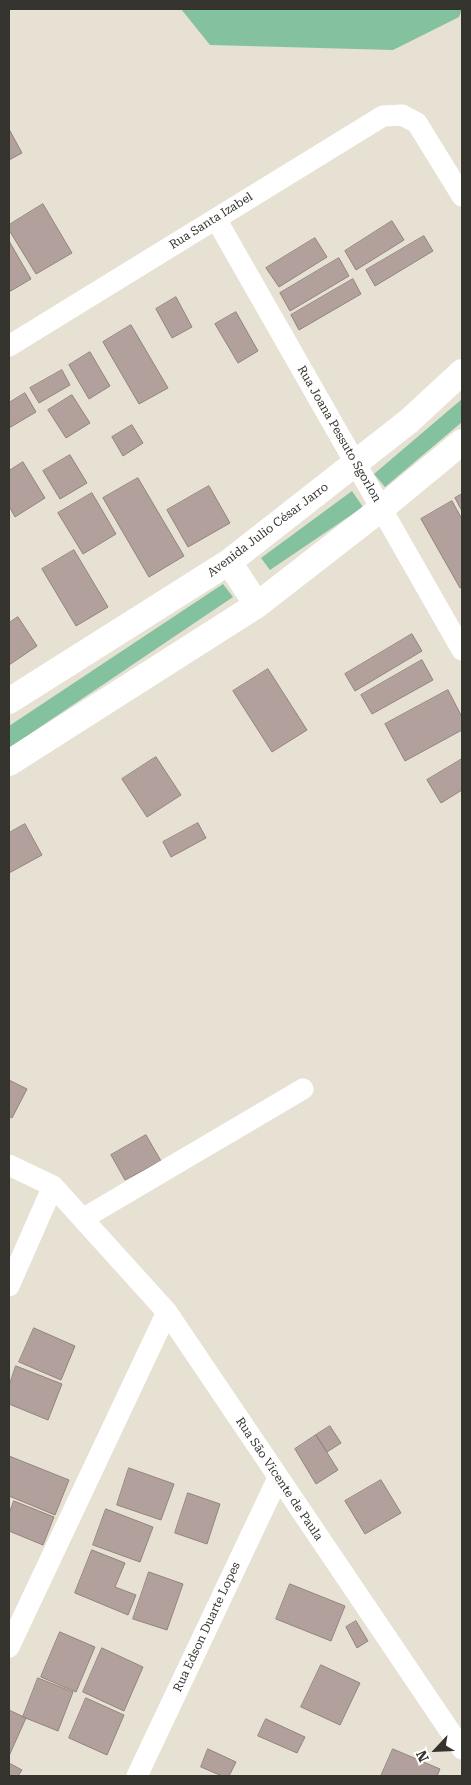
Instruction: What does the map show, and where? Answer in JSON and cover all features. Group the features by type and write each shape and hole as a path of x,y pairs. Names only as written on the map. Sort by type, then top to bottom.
{"street":[{"name":"Rua Santa Izabel","path":"9,346 383,116 402,115 417,123 462,196"},
{"name":"Rua Joana Pessuto Sgorlon","path":"216,219 462,650"},
{"name":"Avenida Julio César Jarro","path":"9,701 229,562 409,421 462,372"},
{"path":"9,763 257,605 382,508 462,442"},
{"path":"229,562 257,605"},
{"path":"84,1218 303,1089"},
{"path":"9,1165 53,1186 9,1286"},
{"name":"Rua São Vicente de Paula","path":"53,1186 168,1312 462,1749"},
{"path":"9,1647 168,1312"},
{"name":"Rua Edson Duarte Lopes","path":"137,1776 278,1478"}],"green space":[{"path":"181,9 462,9 459,17 393,50 210,45"},
{"path":"462,399 462,422 385,487 374,474"},
{"path":"352,491 363,507 270,570 261,558"},
{"path":"223,584 233,597 9,748 9,726"}],"building":[{"path":"9,129 22,153 9,160"},
{"path":"43,204 72,253 36,274 9,230 9,225"},
{"path":"392,221 404,240 356,270 345,251"},
{"path":"424,236 433,251 375,286 366,270"},
{"path":"315,238 327,257 279,287 266,268"},
{"path":"9,241 31,279 9,292"},
{"path":"339,258 349,276 290,311 280,293"},
{"path":"353,279 361,294 299,330 291,315"},
{"path":"176,297 192,327 172,338 156,309"},
{"path":"236,312 258,351 238,363 215,324"},
{"path":"131,325 168,388 139,404 103,342"},
{"path":"90,352 110,386 89,399 69,365"},
{"path":"62,370 70,385 39,403 30,388"},
{"path":"25,393 36,412 9,428 9,403"},
{"path":"72,395 90,423 66,438 48,410"},
{"path":"132,425 143,443 123,456 112,437"},
{"path":"70,455 87,483 60,499 43,471"},
{"path":"23,462 45,498 15,517 9,506 9,471"},
{"path":"138,478 184,556 149,577 103,498"},
{"path":"209,486 230,523 188,547 167,510"},
{"path":"92,493 116,534 83,554 58,513"},
{"path":"462,494 462,511 455,498"},
{"path":"452,501 462,519 462,587 460,588 421,519"},
{"path":"74,550 108,607 76,626 42,569"},
{"path":"18,617 37,646 9,665 9,623"},
{"path":"412,634 422,651 355,691 345,674"},
{"path":"422,660 433,680 372,714 361,695"},
{"path":"268,669 307,730 272,752 233,691"},
{"path":"448,690 462,717 462,730 405,761 385,724"},
{"path":"156,757 181,795 147,817 122,779"},
{"path":"462,759 462,790 441,803 427,780"},
{"path":"198,823 206,838 171,857 163,842"},
{"path":"25,824 42,855 9,873 9,833"},
{"path":"9,1080 27,1089 12,1118 9,1116"},
{"path":"146,1135 161,1161 125,1180 111,1155"},
{"path":"34,1328 75,1346 61,1380 19,1362"},
{"path":"16,1366 62,1384 48,1420 9,1404 9,1386"},
{"path":"330,1426 341,1443 327,1452 316,1435"},
{"path":"316,1435 338,1470 316,1484 295,1449"},
{"path":"9,1456 69,1480 55,1515 9,1496"},
{"path":"129,1468 174,1484 161,1520 117,1505"},
{"path":"381,1480 401,1513 365,1534 345,1501"},
{"path":"188,1493 220,1504 207,1544 175,1533"},
{"path":"14,1501 54,1517 43,1545 9,1531 9,1514"},
{"path":"106,1509 153,1527 140,1562 93,1545"},
{"path":"92,1550 125,1563 115,1587 136,1595 128,1615 75,1593"},
{"path":"149,1572 183,1584 167,1630 133,1619"},
{"path":"290,1584 345,1606 331,1641 276,1619"},
{"path":"356,1621 368,1641 357,1648 346,1627"},
{"path":"60,1632 95,1647 76,1692 41,1677"},
{"path":"102,1648 143,1667 124,1711 83,1692"},
{"path":"321,1665 360,1683 340,1725 301,1707"},
{"path":"38,1678 73,1692 58,1731 23,1717"},
{"path":"86,1698 124,1715 107,1755 69,1738"},
{"path":"9,1710 26,1718 9,1756"},
{"path":"266,1719 305,1737 297,1753 258,1736"},
{"path":"208,1749 236,1762 229,1776 222,1776 201,1767"},
{"path":"393,1749 440,1769 437,1776 381,1776"},
{"path":"9,1763 22,1770 18,1776 9,1776"}]}
